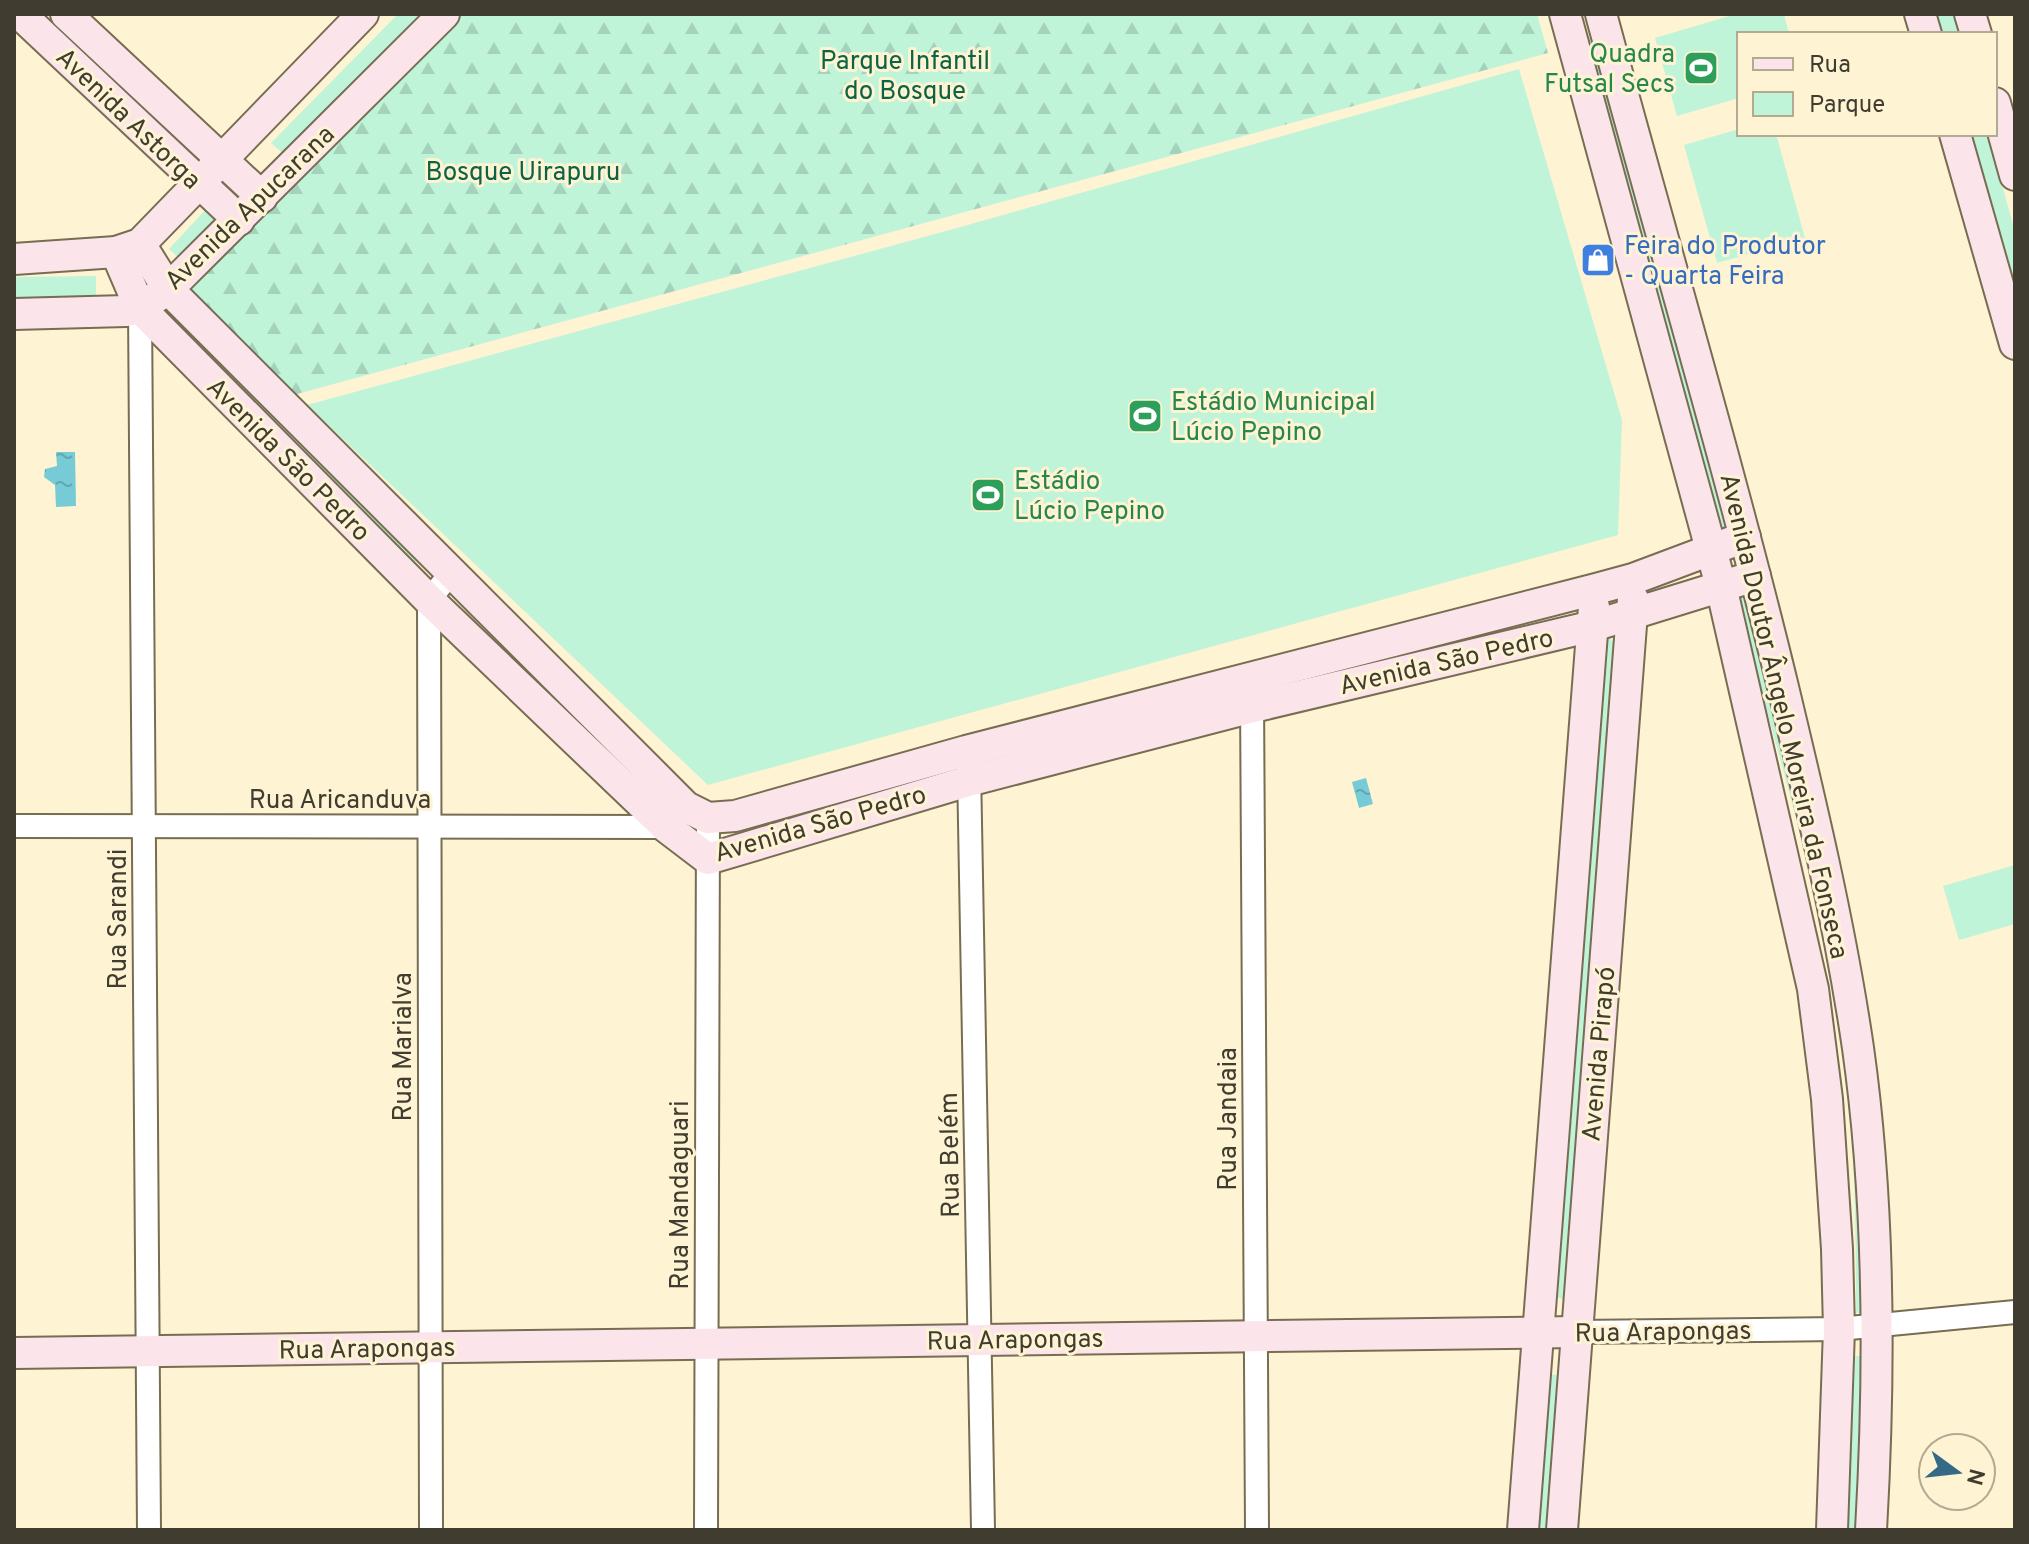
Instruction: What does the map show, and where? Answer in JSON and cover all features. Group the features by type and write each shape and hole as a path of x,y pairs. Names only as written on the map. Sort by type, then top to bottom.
{"street":[{"name":"Avenida Astorga","path":"20,14 198,185 239,220"},
{"name":"Avenida Astorga","path":"66,14 262,197"},
{"name":"Avenida Apucarana","path":"128,248 198,185 363,14"},
{"name":"Avenida Apucarana","path":"14,314 140,308 168,289 444,14"},
{"name":"Avenida Doutor Ângelo Moreira da Fonseca","path":"1565,14 1721,586 1813,989 1834,1180 1839,1329 1832,1530"},
{"name":"Avenida Doutor Ângelo Moreira da Fonseca","path":"1601,14 1755,576 1823,856 1858,1049 1869,1176 1875,1327 1871,1530"},
{"path":"1997,110 2015,175"},
{"path":"1956,136 2015,344"},
{"name":"Avenida São Pedro","path":"128,248 140,308 429,600 648,789 687,817 708,859 969,765 1251,676 1633,579 1745,537"},
{"name":"Avenida São Pedro","path":"128,248 451,573 648,789"},
{"path":"14,259 128,248"},
{"name":"Rua Sarandi","path":"140,308 149,1530"},
{"path":"429,600 451,573"},
{"name":"Avenida São Pedro","path":"687,817 735,816 1253,707 1593,626 1755,576"},
{"name":"Avenida Pirapó","path":"1562,1530 1633,615 1633,579"},
{"name":"Avenida Pirapó","path":"1523,1530 1596,589"},
{"name":"Rua Marialva","path":"429,600 431,1530"},
{"name":"Rua Jandaia","path":"1251,676 1257,1530"},
{"name":"Rua Belém","path":"969,765 983,1530"},
{"name":"Rua Aricanduva","path":"14,826 429,827 687,817"},
{"name":"Rua Mandaguari","path":"687,817 708,859 706,1530"},
{"name":"Rua Arapongas","path":"14,1353 1839,1329 2015,1312"}],"green space":[{"path":"398,14 424,14 285,155 271,143"},
{"name":"Bosque Uirapuru","path":"458,14 1537,14 1548,53 286,397 178,290"},
{"name":"Quadra Futsal Secs","path":"1736,14 1784,14 1788,32 1737,32 1737,99 1677,116 1655,38"},
{"path":"1931,14 1954,14 1959,32 1936,32"},
{"path":"1593,36 1731,526 1717,529 1581,40"},
{"name":"Estádio Lúcio Pepino","path":"1519,69 1622,420 1618,535 708,785 307,405 957,228"},
{"path":"1737,130 1737,136 1777,136 1805,238 1717,263 1684,145"},
{"path":"1966,136 1989,136 2015,232 2015,313"},
{"path":"209,206 222,219 182,261 169,249"},
{"path":"96,276 96,297 14,299 14,277"},
{"path":"188,326 417,559 414,563 183,332"},
{"path":"1746,592 1812,882 1734,594"},
{"path":"1609,638 1617,645 1567,1302 1558,1297 1601,643"},
{"path":"2015,865 2015,924 1959,940 1943,886"},
{"path":"1813,887 1852,1058 1865,1312 1856,1313 1854,1186 1845,1059"},
{"path":"1849,1356 1862,1356 1856,1530 1842,1530"},
{"path":"1542,1374 1558,1375 1547,1530 1532,1530"}],"water":[{"path":"56,452 75,452 76,506 56,507 55,485 44,477 45,469 57,466"},
{"path":"1366,778 1373,804 1359,808 1352,782"}],"place":[{"name":"Quadra Futsal Secs","path":"1701,68"},
{"name":"Feira do Produtor - Quarta Feira","path":"1598,260"},
{"name":"Estádio Municipal Lúcio Pepino","path":"1145,416"},
{"name":"Estádio Lúcio Pepino","path":"988,495"}],"park label":[{"name":"Parque Infantil do Bosque","path":"905,75"}]}
